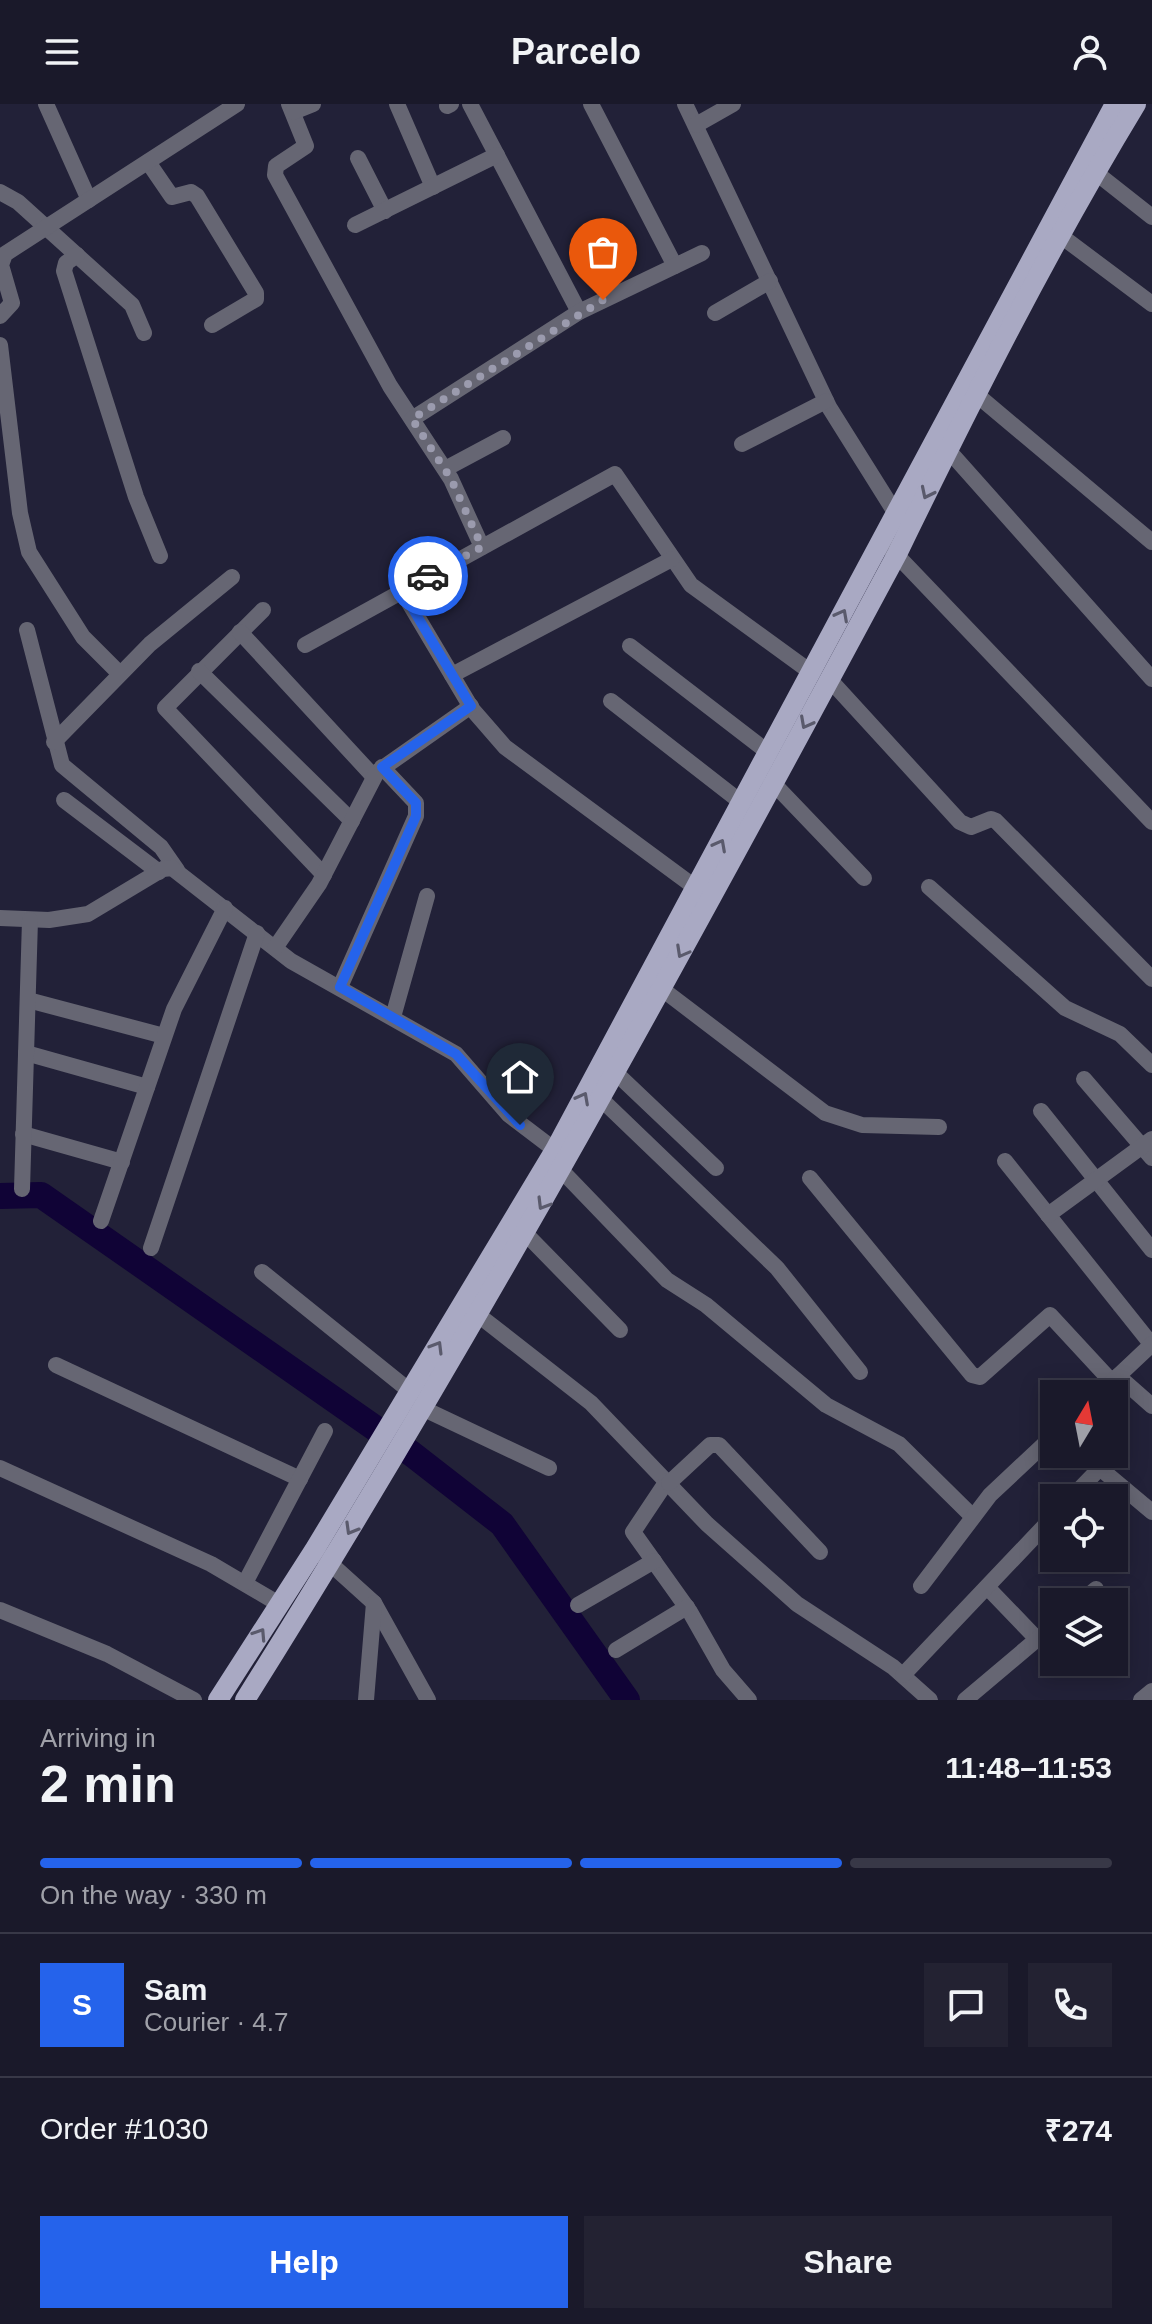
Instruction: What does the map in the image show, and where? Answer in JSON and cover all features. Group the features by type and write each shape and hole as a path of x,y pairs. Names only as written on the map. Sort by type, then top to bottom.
{"main road":[{"path":"410,1409 477,1314 562,1171 774,784 821,676 1115,104"},
{"path":"890,547 896,514 977,395 1095,172 1136,104"},
{"path":"218,1700 315,1549 382,1456 410,1409 555,1150 769,753 821,676"},
{"path":"245,1700 330,1564 382,1456"}],"street":[{"path":"46,104 89,200"},
{"path":"313,104 291,108 306,146 276,166 275,175 412,419 445,469 482,547"},
{"path":"397,104 433,187"},
{"path":"470,104 579,312"},
{"path":"591,104 675,266"},
{"path":"685,104 826,401 896,514"},
{"path":"696,125 733,104"},
{"path":"0,316 12,303 1,259 228,107"},
{"path":"355,225 497,155"},
{"path":"358,158 385,211"},
{"path":"148,162 172,197 191,192 197,196 256,293 256,299 212,325"},
{"path":"1095,172 1152,217"},
{"path":"0,192 18,202 132,305 144,333"},
{"path":"1061,236 1152,304"},
{"path":"412,419 579,312 702,253"},
{"path":"77,255 66,263 64,271 136,497 160,556"},
{"path":"715,313 770,281"},
{"path":"0,345 20,513 29,552 83,637 120,674"},
{"path":"977,395 1152,542"},
{"path":"742,444 826,401"},
{"path":"445,469 503,438"},
{"path":"942,444 1152,679"},
{"path":"305,645 615,474 691,585 821,676 960,822 971,827 991,819 996,821 1152,979"},
{"path":"890,547 1152,822"},
{"path":"452,675 672,559"},
{"path":"54,742 158,636 232,577"},
{"path":"402,591 471,706 505,747 696,888"},
{"path":"263,610 168,702 166,712 324,875"},
{"path":"27,630 54,742 62,765 69,773 161,847 177,870 275,948 456,1054 509,1115 555,1150"},
{"path":"240,632 378,772 416,803 416,816 340,987"},
{"path":"630,646 769,753"},
{"path":"199,671 352,821"},
{"path":"611,701 742,803"},
{"path":"275,948 324,875 378,772 471,706"},
{"path":"774,784 864,878"},
{"path":"64,800 159,872"},
{"path":"0,918 30,920 88,914 159,872 177,870"},
{"path":"929,887 1065,1008 1130,1040 1152,1065"},
{"path":"393,1017 427,896"},
{"path":"101,1221 164,1036 225,908"},
{"path":"22,1189 30,920"},
{"path":"151,1248 257,933"},
{"path":"662,989 825,1113 862,1125 939,1127"},
{"path":"28,1000 164,1036"},
{"path":"26,1053 147,1087"},
{"path":"616,1073 716,1168"},
{"path":"1048,1215 1149,1148 1084,1079"},
{"path":"601,1099 777,1268 860,1372"},
{"path":"1041,1111 1152,1250"},
{"path":"23,1134 122,1162"},
{"path":"1005,1161 1152,1344 1115,1379"},
{"path":"562,1171 667,1280 706,1305 826,1405 899,1444 973,1517"},
{"path":"810,1178 972,1375 980,1377 1050,1315 1115,1379 1152,1406"},
{"path":"525,1233 620,1330"},
{"path":"262,1272 410,1409 549,1468"},
{"path":"477,1314 591,1403 707,1524 797,1604 903,1675 930,1700"},
{"path":"56,1365 300,1479"},
{"path":"245,1583 325,1431"},
{"path":"749,1700 723,1670 687,1607 633,1532 668,1482 710,1445 719,1445 820,1552"},
{"path":"921,1586 999,1486 1040,1448"},
{"path":"0,1468 211,1564 279,1604"},
{"path":"1085,1484 1100,1468 1152,1512"},
{"path":"903,1675 1040,1531"},
{"path":"315,1549 374,1603 428,1700"},
{"path":"578,1605 654,1561"},
{"path":"987,1587 1037,1639"},
{"path":"366,1700 374,1603"},
{"path":"616,1650 687,1607"},
{"path":"0,1610 107,1654 194,1700"},
{"path":"965,1700 1040,1637"},
{"path":"1141,1700 1152,1691"}],"waterway":[{"path":"0,1196 41,1195 412,1454 502,1524 627,1700"}],"way so far":[{"path":"428,576 482,547 451,479 412,419 579,312 603,300"}],"route":[{"path":"428,576 402,591 471,706 382,767 416,803 416,816 340,987 456,1054 520,1125"}]}
